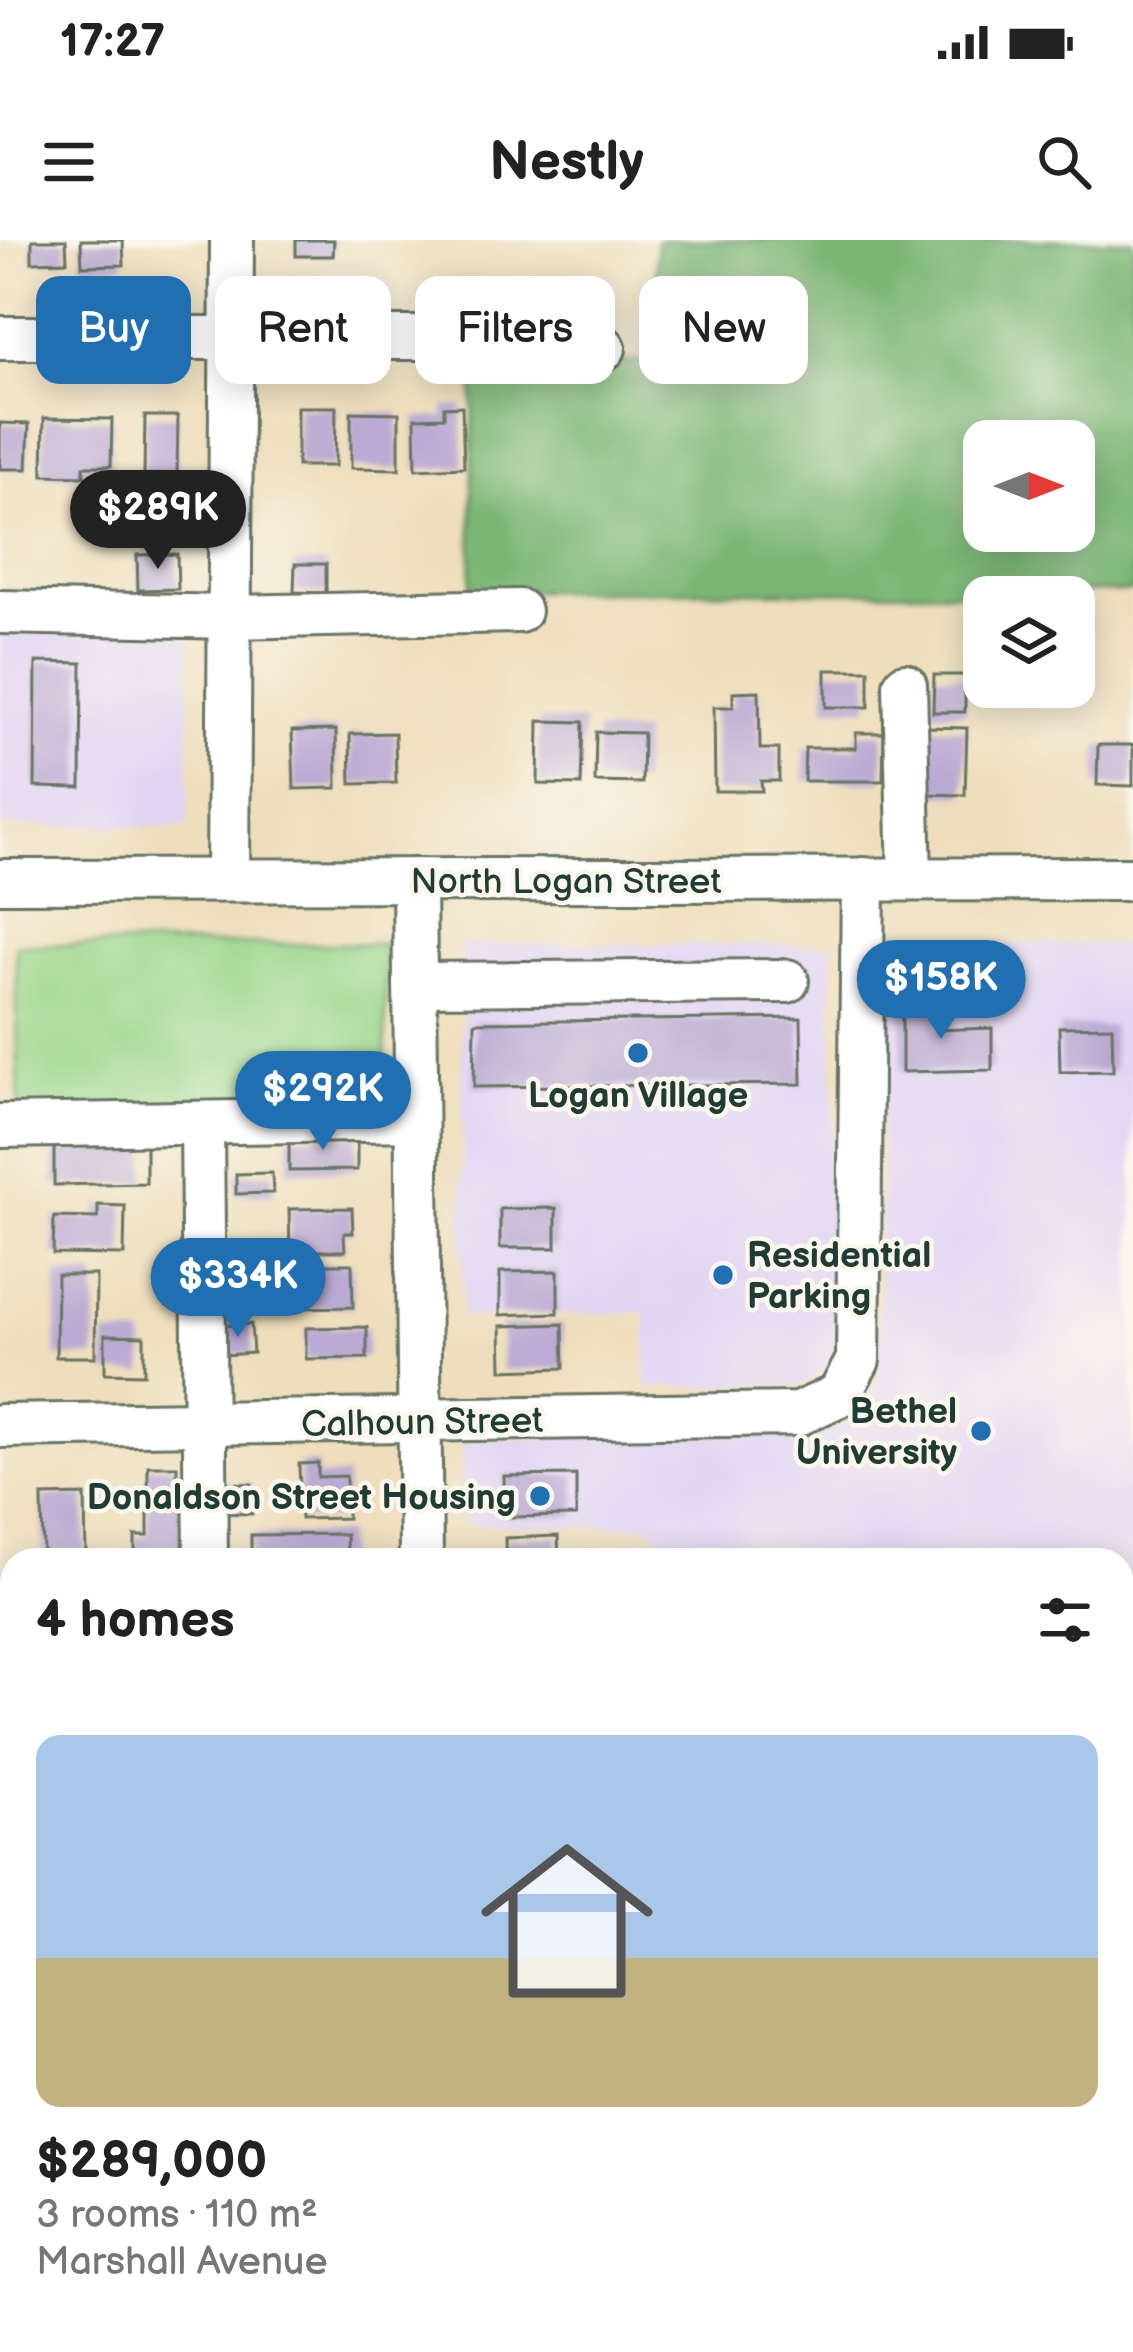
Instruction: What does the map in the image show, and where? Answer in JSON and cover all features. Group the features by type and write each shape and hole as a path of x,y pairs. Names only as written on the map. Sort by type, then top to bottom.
{"street":[{"path":"232,240 232,276"},
{"path":"0,338 215,338"},
{"path":"229,880 232,384"},
{"path":"0,612 231,617 519,611"},
{"path":"905,685 910,879"},
{"name":"North Logan Street","path":"0,880 1133,878"},
{"name":"Calhoun Street","path":"0,1426 798,1414 838,1395 858,1360 863,879"},
{"path":"414,880 421,1548"},
{"path":"416,984 787,981"},
{"path":"0,1126 416,1119"},
{"path":"202,1124 206,1548"}],"shaded area":[{"path":"0,624 190,625 188,827 0,826"},
{"name":"Bethel University","path":"462,944 832,945 835,1346 830,1365 801,1385 646,1387 645,1312 463,1317"},
{"name":"Bethel University","path":"1133,944 1133,1548 657,1548 656,1527 463,1525 462,1439 818,1435 841,1426 878,1382 885,945"}],"green space":[{"path":"657,240 1133,240 1133,592 1095,592 1095,576 963,576 963,592 471,591 474,384 615,384 615,361 639,362 639,384 808,384 808,276 656,276"},
{"path":"385,944 386,1112 19,1114 16,945"}],"building":[{"path":"32,240 66,240 67,261 32,262"},
{"path":"81,240 123,240 124,265 82,266"},
{"path":"296,240 334,240 333,256 296,256"},
{"path":"462,406 464,467 416,469 415,418 444,417 444,407"},
{"path":"297,407 336,407 335,466 297,466"},
{"path":"351,412 399,413 399,469 351,468"},
{"path":"145,416 178,416 177,475 144,475"},
{"path":"44,418 112,419 111,466 84,466 84,476 43,475"},
{"path":"0,423 29,424 27,469 0,469"},
{"path":"177,554 178,589 138,590 137,555"},
{"path":"295,564 326,564 326,593 294,592"},
{"path":"36,662 82,663 81,788 35,787"},
{"path":"826,670 869,670 869,707 826,707"},
{"path":"934,675 963,675 965,712 933,712"},
{"path":"759,691 760,749 779,749 779,781 761,781 762,791 715,791 714,707 733,707 733,692"},
{"path":"539,721 583,722 581,785 538,784"},
{"path":"925,727 967,728 965,795 923,794"},
{"path":"336,730 337,788 294,789 292,731"},
{"path":"596,732 643,733 642,783 595,782"},
{"path":"395,733 396,783 351,784 350,734"},
{"path":"856,733 884,733 883,781 804,781 805,748 856,748"},
{"path":"1098,745 1133,745 1133,786 1097,785"},
{"path":"937,999 937,1030 992,1028 992,1070 902,1072 902,1000"},
{"name":"Logan Village","path":"801,1018 802,1084 474,1087 475,1022"},
{"path":"1112,1026 1113,1071 1060,1072 1059,1027"},
{"path":"289,1136 357,1136 357,1170 289,1171"},
{"path":"146,1138 146,1183 54,1185 54,1139"},
{"path":"272,1173 273,1193 236,1194 236,1174"},
{"path":"98,1205 125,1206 124,1255 53,1254 54,1217 98,1218"},
{"path":"352,1208 353,1233 344,1233 345,1251 290,1251 289,1209"},
{"path":"556,1208 556,1248 500,1248 500,1209"},
{"path":"312,1264 352,1264 353,1307 295,1308 294,1288 312,1288"},
{"path":"558,1271 558,1313 500,1315 500,1272"},
{"path":"57,1275 96,1275 95,1357 56,1357"},
{"path":"251,1324 253,1353 224,1355 222,1326"},
{"path":"563,1324 564,1368 502,1370 501,1326"},
{"path":"367,1327 367,1358 306,1359 306,1328"},
{"path":"105,1335 144,1336 144,1374 105,1373"},
{"path":"318,1463 318,1477 346,1476 347,1518 301,1519 299,1464"},
{"path":"148,1466 177,1466 177,1490 183,1490 184,1548 135,1548 135,1536 148,1536"},
{"name":"Donaldson Street Housing","path":"576,1475 576,1516 505,1517 504,1476"},
{"path":"220,1483 252,1484 252,1514 220,1513"},
{"path":"85,1495 86,1548 43,1548 42,1496"},
{"path":"346,1534 347,1548 251,1548 251,1535"},
{"path":"558,1536 558,1548 505,1548 505,1538"}],"place":[{"name":"Logan Village","path":"638,1053"},
{"name":"Residential Parking","path":"723,1275"},
{"name":"Bethel University","path":"981,1431"},
{"name":"Donaldson Street Housing","path":"540,1496"}]}
